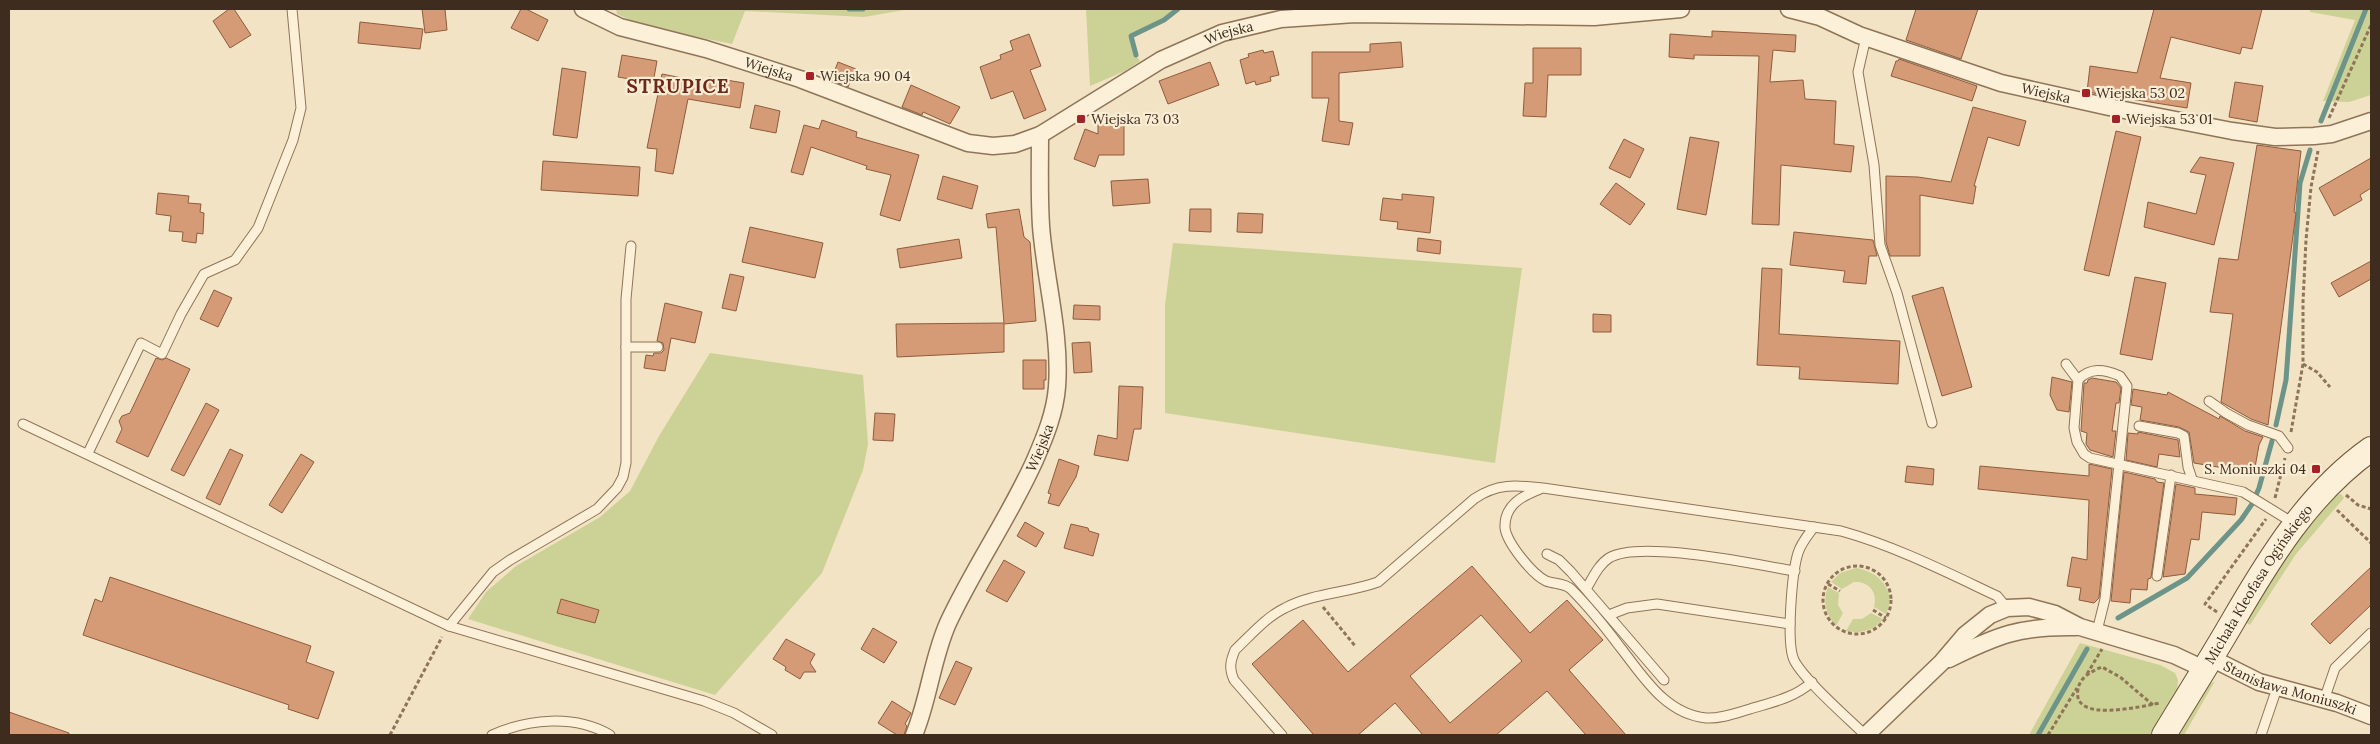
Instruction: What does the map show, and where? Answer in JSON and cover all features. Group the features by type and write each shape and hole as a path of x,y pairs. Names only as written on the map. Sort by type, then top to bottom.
{"street":[{"name":"Wiejska","path":"584,9 620,27 706,49 800,79 968,143 994,146 1015,144 1040,135 1161,60 1222,33 1290,18 1446,12 1594,17 1681,9"},
{"name":"Wiejska","path":"1788,9 1820,17 1866,37 2001,83 2109,107 2232,131 2275,137 2331,126 2371,121"},
{"name":"Wiejska","path":"914,735 920,721 931,673 947,626 1028,477 1046,435 1052,412 1056,388 1056,362 1041,226 1040,135"},
{"name":"Michała Kleofasa Ogińskiego","path":"2164,735 2295,524 2333,480 2371,449"},
{"path":"1866,735 1942,662 1965,635 1990,616 2007,608 2029,607 2046,611 2080,626"},
{"name":"Stanisława Moniuszki","path":"2080,626 2174,655 2207,663 2277,688 2324,700 2371,716"},
{"path":"1942,662 1991,638 2012,631 2038,627 2080,626"}],"lane":[{"path":"88,453 141,344 162,354 181,314 204,274 235,260 258,228 293,140 301,108 292,9"},
{"path":"1866,37 1858,72 1874,165 1880,245 1896,293 1932,422"},
{"path":"449,626 494,572 510,560 580,521 609,498 623,477 626,463 626,282 631,246"},
{"path":"626,347 658,347"},
{"path":"2066,364 2078,380"},
{"path":"2102,633 2118,464 2127,386 2125,381 2113,373 2096,370 2087,371 2078,380 2074,428 2077,442 2084,454 2090,458 2118,464 2171,475 2192,479 2222,486 2248,495 2295,524"},
{"path":"2209,401 2241,421 2279,436 2288,448"},
{"path":"23,424 88,453 449,626 704,701 734,713 772,735"},
{"path":"2139,426 2178,433 2184,436 2187,461 2192,479"},
{"path":"2158,576 2171,475"},
{"path":"1282,735 1234,680 1230,670 1230,660 1235,650 1284,608 1378,582 1486,491 1500,486 1543,488 1814,527 1870,539 1997,596 2007,608"},
{"path":"1543,488 1521,496 1512,506 1506,516 1505,528 1508,540 1519,555 1545,580 1569,587 1613,637 1647,682 1667,702 1691,715 1706,718 1723,717 1789,698 1812,682"},
{"path":"1814,527 1802,542 1798,554 1790,624 1790,649 1793,659 1812,682 1866,735"},
{"path":"1586,588 1601,564 1610,556 1627,552 1663,551 1795,571"},
{"path":"1548,554 1559,560 1586,588 1664,680"},
{"path":"1610,615 1627,608 1657,604 1790,624"},
{"path":"2324,700 2335,668 2371,633"},
{"path":"2261,735 2277,688"},
{"path":"492,735 509,728 540,721 578,724 597,728 610,735"}],"path":[{"path":"2205,604 2273,510 2288,448 2303,364 2302,302 2311,187 2317,152 2334,144 2331,126 2371,25"},
{"path":"2303,364 2317,372 2330,387"},
{"path":"2341,489 2358,505 2371,510"},
{"path":"2336,510 2371,543"},
{"path":"1847,568 1864,568 1874,572 1882,578 1890,592 1890,603 1886,618 1875,629 1865,633 1850,633 1840,629 1831,622 1824,607 1824,596 1828,584 1837,573 1847,568"},
{"path":"1828,584 1840,591"},
{"path":"1320,597 1323,607 1356,647"},
{"path":"2213,621 2222,606"},
{"path":"1873,610 1886,618"},
{"path":"390,735 449,626"},
{"path":"2048,735 2078,686 2097,660 2102,633"},
{"path":"2086,676 2102,667 2111,670 2153,705"},
{"path":"2078,686 2078,702 2093,710 2105,711 2174,701 2182,705"}],"green space":[{"path":"616,9 910,9 864,17 745,11 732,44 643,26 617,14"},
{"path":"1086,9 1178,9 1164,20 1131,36 1136,55 1140,61 1125,71 1090,86"},
{"path":"2310,9 2371,9 2371,95 2349,102 2323,101 2355,20 2310,12"},
{"path":"1173,243 1522,268 1495,463 1165,413 1165,305"},
{"path":"710,353 863,375 868,444 863,470 822,573 715,695 468,619 486,592 516,566 600,517 630,491 659,436"},
{"path":"2341,494 2344,498 2296,554 2250,625 2243,621 2301,534 2336,495"},
{"path":"1856,568 1872,573 1888,590 1889,606 1886,614 1874,607 1875,597 1873,592 1864,583 1854,582 1842,589 1831,582 1840,573"},
{"path":"1828,587 1839,593 1838,605 1843,613 1836,626 1826,608 1825,598"},
{"path":"1871,613 1883,619 1866,631 1846,631 1853,619 1862,619"},
{"path":"2080,643 2160,665 2175,673 2178,680 2177,697 2153,735 2029,735"},
{"path":"2215,681 2184,735 2174,735 2207,686"}],"building":[{"path":"229,9 234,9 251,35 230,48 213,21"},
{"path":"422,9 445,9 447,30 425,33"},
{"path":"521,9 526,9 548,20 538,41 511,28"},
{"path":"1916,9 1978,9 1961,59 1906,40"},
{"path":"2154,9 2262,9 2252,49 2242,47 2240,54 2171,37 2160,78 2191,83 2187,108 2087,92 2090,66 2137,73"},
{"path":"360,22 423,29 420,49 358,43"},
{"path":"1712,31 1796,35 1795,52 1773,50 1770,82 1803,80 1805,99 1836,101 1834,144 1854,146 1851,172 1781,165 1779,225 1752,224 1759,56 1694,55 1694,59 1669,57 1670,34 1712,37"},
{"path":"1029,34 1041,66 1030,70 1046,110 1024,119 1013,91 991,99 980,67 1001,59 1000,55 1013,50 1010,41"},
{"path":"1401,42 1403,67 1339,73 1339,121 1353,123 1349,145 1322,141 1329,98 1312,98 1312,52 1370,52 1370,44"},
{"path":"1533,48 1581,48 1581,75 1548,75 1546,117 1523,116 1525,83 1533,83"},
{"path":"1263,50 1264,53 1273,51 1279,75 1270,77 1271,81 1256,85 1255,81 1246,84 1240,60 1249,57 1248,54"},
{"path":"622,55 657,61 653,83 618,77"},
{"path":"1899,59 1977,86 1972,101 1891,76 1896,61"},
{"path":"838,62 856,69 848,87 831,80"},
{"path":"1210,62 1219,85 1168,104 1159,81"},
{"path":"562,68 586,72 577,138 553,135"},
{"path":"662,74 708,83 709,77 744,83 740,108 688,99 673,174 655,171 657,149 647,148"},
{"path":"2235,82 2263,86 2257,122 2229,117"},
{"path":"911,85 960,107 950,124 923,112 922,115 902,107"},
{"path":"755,105 780,111 776,133 750,128"},
{"path":"1973,107 2026,121 2019,146 1988,137 1974,186 1976,186 1973,204 1920,195 1920,256 1890,256 1886,242 1886,176 1918,177 1951,182"},
{"path":"822,120 857,132 856,137 919,155 900,221 880,215 891,175 866,169 867,166 811,147 803,175 791,172 804,125 819,129"},
{"path":"1098,124 1124,124 1124,155 1099,155 1095,167 1074,159 1085,129 1098,134"},
{"path":"2116,131 2141,137 2109,276 2084,270"},
{"path":"1690,137 1719,142 1706,215 1677,209"},
{"path":"1624,139 1644,149 1630,178 1609,168"},
{"path":"2257,145 2301,151 2294,212 2296,213 2268,425 2251,419 2221,402 2233,314 2210,312 2219,258 2238,260"},
{"path":"2200,157 2234,163 2214,245 2144,227 2148,202 2196,214 2206,175 2190,172"},
{"path":"2371,158 2371,188 2360,195 2362,200 2334,216 2319,188"},
{"path":"543,161 640,167 638,196 541,190"},
{"path":"943,176 978,186 972,209 937,199"},
{"path":"1148,179 1150,203 1113,206 1111,181"},
{"path":"1616,183 1645,204 1630,225 1600,204"},
{"path":"158,193 189,196 188,203 201,204 200,212 204,213 203,234 197,233 196,243 182,241 183,232 169,231 171,216 156,214"},
{"path":"1402,194 1434,197 1430,233 1397,229 1398,222 1380,220 1383,198 1402,200"},
{"path":"1019,209 1024,237 1030,242 1036,321 1004,324 1004,352 897,357 896,324 1004,323 996,227 988,228 986,214"},
{"path":"1190,209 1211,209 1211,232 1189,231"},
{"path":"1238,213 1263,214 1262,233 1237,232"},
{"path":"750,227 823,243 815,278 742,262"},
{"path":"1794,232 1873,240 1877,256 1869,256 1866,284 1843,282 1845,271 1790,265"},
{"path":"1418,238 1441,241 1440,254 1417,251"},
{"path":"959,239 962,258 900,268 897,249"},
{"path":"2371,261 2371,279 2339,297 2331,283"},
{"path":"1762,268 1782,269 1779,334 1900,341 1898,384 1799,379 1800,367 1757,365"},
{"path":"730,274 744,277 736,311 722,308"},
{"path":"2135,277 2166,283 2152,360 2120,354"},
{"path":"1943,287 1972,387 1942,396 1912,296"},
{"path":"214,290 232,298 218,327 200,319"},
{"path":"665,303 702,312 695,343 671,338 665,371 644,368 646,355 653,356 654,353 661,353 664,350 663,343 657,341"},
{"path":"1074,305 1100,306 1100,320 1073,319"},
{"path":"1593,314 1611,315 1611,332 1593,332"},
{"path":"1090,342 1092,372 1074,373 1072,343"},
{"path":"156,358 162,360 166,358 190,369 148,457 116,442 122,429 119,421 122,416 130,413"},
{"path":"1023,360 1046,360 1044,389 1023,389"},
{"path":"2052,377 2072,382 2069,412 2057,410 2050,395"},
{"path":"2092,378 2116,382 2121,388 2119,403 2116,403 2112,431 2116,431 2113,457 2090,450 2086,444 2087,433 2081,431 2084,383 2087,383"},
{"path":"1119,386 1143,387 1141,429 1134,429 1128,461 1094,455 1098,435 1117,439"},
{"path":"2133,389 2167,395 2168,392 2219,419 2220,416 2245,431 2263,437 2259,445 2254,473 2194,463 2189,432 2179,427 2140,420 2142,407 2131,405"},
{"path":"206,403 219,410 184,476 171,470"},
{"path":"875,413 895,414 893,441 873,440"},
{"path":"2138,432 2178,440 2180,457 2159,454 2157,467 2126,460 2128,433 2138,434"},
{"path":"230,449 243,455 220,505 206,498"},
{"path":"301,454 314,462 282,513 269,505"},
{"path":"1059,459 1079,466 1076,477 1059,506 1048,503 1051,494 1048,493"},
{"path":"2089,464 2112,469 2099,598 2094,603 2079,600 2081,588 2067,586 2072,557 2087,560 2089,500 1978,489 1980,466 2089,476"},
{"path":"1907,466 1934,469 1933,485 1905,482"},
{"path":"2124,472 2164,483 2151,578 2148,579 2147,590 2131,589 2130,603 2111,601"},
{"path":"2176,484 2195,488 2195,494 2237,498 2235,515 2202,512 2199,540 2191,539 2185,574 2163,577"},
{"path":"1025,522 1044,533 1036,547 1017,536"},
{"path":"1071,524 1088,528 1089,531 1099,534 1093,556 1064,548"},
{"path":"1004,560 1025,572 1007,602 986,591"},
{"path":"1472,566 1530,633 1567,600 1603,640 1569,670 1626,735 1586,735 1547,691 1496,735 1423,735 1395,703 1358,735 1314,735 1252,664 1303,620 1348,672","holes":["1481,615 1522,661 1450,723 1410,676"]},
{"path":"2371,567 2371,605 2330,644 2311,624"},
{"path":"110,577 311,646 306,662 334,672 318,719 288,709 289,705 83,635 95,599 102,602"},
{"path":"561,599 599,610 595,623 557,613"},
{"path":"873,628 897,642 884,663 861,649"},
{"path":"786,639 815,654 810,663 816,672 804,672 800,679 785,670 786,667 773,659"},
{"path":"956,661 972,668 955,705 939,698"},
{"path":"892,701 911,713 905,724 907,726 904,735 897,735 878,723"},
{"path":"9,712 69,733 69,735 9,735"}],"waterway":[{"path":"849,9 863,9"},
{"path":"1136,55 1131,36 1164,20 1178,9"},
{"path":"2321,121 2366,9"},
{"path":"2276,425 2286,380 2300,183 2310,150"},
{"path":"2118,618 2187,578 2241,520 2252,504 2259,488 2272,441"},
{"path":"2038,735 2087,649"}],"place":[{"name":"Wiejska 90 04","path":"810,76"},
{"name":"Wiejska 53 02","path":"2086,93"},
{"name":"Wiejska 73 03","path":"1081,119"},
{"name":"Wiejska 53 01","path":"2116,119"},
{"name":"S. Moniuszki 04","path":"2316,469"}],"district":[{"name":"STRUPICE","path":"678,86"}]}
